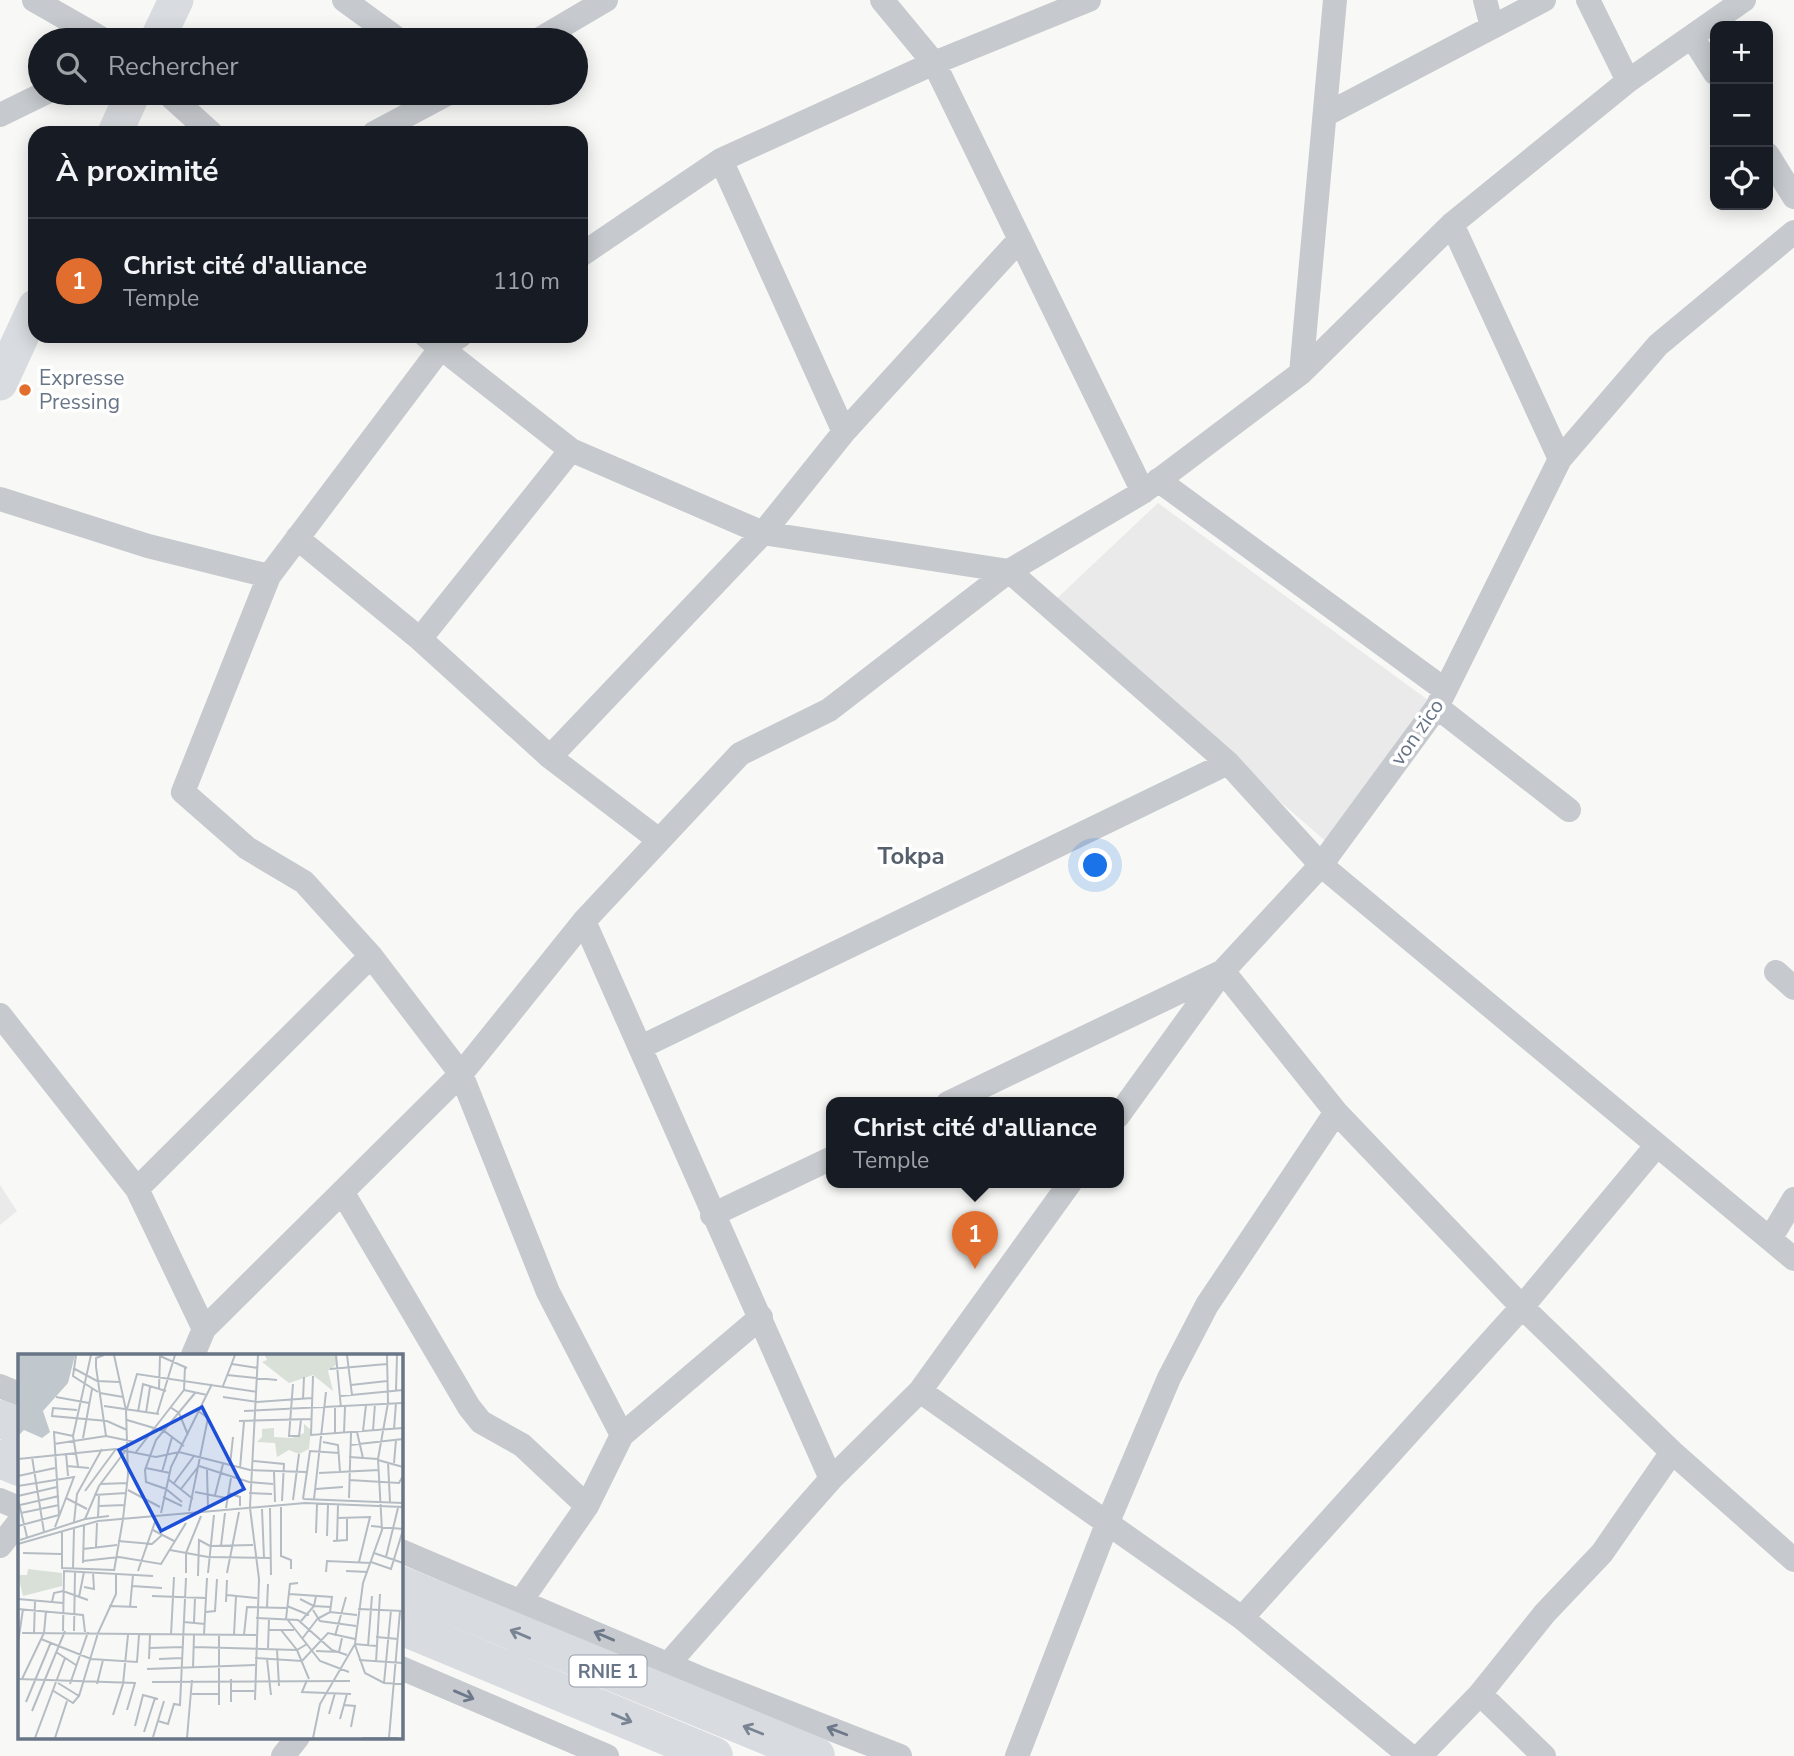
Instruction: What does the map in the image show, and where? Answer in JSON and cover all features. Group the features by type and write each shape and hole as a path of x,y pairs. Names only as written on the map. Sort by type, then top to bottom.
{"highway":[{"path":"0,1419 18,1426"},
{"path":"0,1459 18,1466"},
{"name":"RNIE 1","path":"402,1585 816,1756"},
{"name":"RNIE 1","path":"402,1626 714,1756"}],"main road":[{"path":"163,28 176,0"},
{"path":"118,126 128,105"},
{"path":"0,383 28,322"}],"street":[{"path":"34,0 83,28"},
{"path":"344,0 382,28"},
{"path":"558,28 606,0"},
{"path":"882,0 934,64 1020,239 1150,486 1441,699 1569,810"},
{"path":"588,249 721,160 934,64 1089,0"},
{"path":"1301,373 1335,0"},
{"path":"1485,0 1492,27"},
{"path":"1325,115 1544,0"},
{"path":"1588,0 1628,81"},
{"path":"193,1354 204,1328 461,1074 584,921 740,754 829,710 1010,571 1150,486 1301,373 1452,224 1628,81 1744,0"},
{"path":"1692,37 1710,65"},
{"path":"0,115 28,101"},
{"path":"180,105 203,126"},
{"path":"387,126 426,105"},
{"path":"721,160 844,432"},
{"path":"1773,163 1794,197"},
{"path":"1452,224 1560,459"},
{"name":"von zico","path":"1223,971 1321,865 1441,699 1560,459 1658,345 1794,232"},
{"path":"550,757 764,533 844,432 1020,239"},
{"path":"440,343 269,576 183,792 247,848 304,882 371,956 461,1074 548,1292 622,1434"},
{"path":"446,343 571,450 764,533 1010,571 1228,764 1321,865 1794,1259"},
{"path":"420,639 571,450"},
{"path":"0,499 148,546 269,576"},
{"path":"297,538 420,639 550,757 659,840"},
{"path":"641,1047 1228,764"},
{"path":"584,921 831,1479"},
{"path":"137,1189 371,956"},
{"path":"960,1097 1223,971"},
{"path":"1223,971 1336,1112 1522,1307 1672,1452 1794,1560"},
{"path":"1124,1108 1223,971"},
{"path":"0,1015 137,1189 204,1328"},
{"path":"1017,1756 1107,1524 1169,1378 1207,1305 1336,1112"},
{"path":"1242,1618 1522,1307 1657,1144"},
{"path":"712,1215 826,1160"},
{"path":"669,1663 831,1479 920,1391 1066,1188"},
{"path":"343,1193 481,1423 522,1445 587,1506"},
{"path":"1770,1239 1794,1199"},
{"path":"521,1601 587,1506 622,1434 761,1317"},
{"path":"0,1386 18,1394"},
{"path":"920,1391 1242,1618 1410,1756"},
{"path":"1420,1756 1480,1694 1545,1613 1602,1553 1672,1452"},
{"path":"0,1500 18,1508"},
{"path":"0,1546 18,1523"},
{"path":"402,1551 900,1756"},
{"path":"402,1668 607,1756"},
{"path":"1480,1694 1544,1756"},
{"path":"283,1756 297,1738"}],"shaded area":[{"path":"1158,503 1432,703 1330,845 1052,603"},
{"path":"0,1185 17,1211 0,1225"}],"place":[{"name":"Expresse Pressing","path":"25,390"},
{"name":"Christ cité d'alliance","path":"975,1269"}],"district":[{"name":"Tokpa","path":"911,856"}]}
